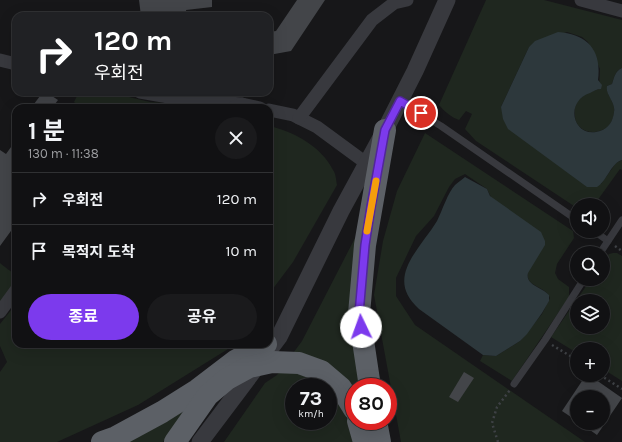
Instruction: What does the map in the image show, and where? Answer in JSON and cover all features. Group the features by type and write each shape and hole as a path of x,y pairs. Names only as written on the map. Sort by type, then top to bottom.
{"highway":[{"path":"369,378 359,314 365,245 385,130"},
{"path":"102,442 116,437 162,412 197,390 235,361 258,348"},
{"path":"175,442 208,395 227,379 249,367 272,362 299,363 321,371 341,388 345,394"},
{"path":"361,430 364,442"},
{"path":"378,430 380,442"}],"street":[{"path":"299,118 372,20 394,3 407,0"},
{"path":"273,337 400,101 447,0"},
{"path":"581,0 622,11"},
{"path":"0,60 12,63"},
{"path":"163,96 219,104"},
{"path":"273,111 293,115 317,127 366,163"},
{"path":"0,312 12,296"},
{"path":"200,442 266,348"}],"lane":[{"path":"400,101 441,126 570,215"},
{"path":"605,246 622,220"},
{"path":"604,238 608,241"},
{"path":"514,384 545,340 580,286"}],"path":[{"path":"545,340 570,356"},
{"path":"610,381 622,389"},
{"path":"498,442 492,423 497,406 514,384"}],"shaded area":[{"path":"486,0 544,0 622,20 622,68 616,73 612,84 607,86 608,93 614,105 614,114 610,124 607,127 600,131 591,132 583,130 576,122 575,110 578,101 584,95 599,89 600,69 588,42 582,37 567,32 529,47 501,107 601,184 616,163 622,160 622,170 620,169 599,198 570,198 570,203 476,141 465,129 472,114 466,111 459,120 448,114 439,105"},
{"path":"558,32 568,33 584,40 595,52 598,60 598,80 602,85 601,89 596,90 582,98 574,111 575,119 578,125 584,130 591,132 600,131 610,124 613,118 614,108 607,86 612,84 616,73 622,68 622,160 612,168 604,181 597,187 587,187 508,129 503,119 501,107 529,47 535,41"},
{"path":"77,96 125,96 150,102 181,104 77,104 74,102"},
{"path":"273,127 297,136 306,141 322,154 335,173 337,185 293,262 273,289"},
{"path":"425,133 570,229 570,238 574,238 557,264 555,273 558,279 569,287 569,297 512,381 480,361 483,355 496,356 520,341 542,314 550,298 548,294 533,284 528,278 528,273 487,189 465,174 455,179 449,187 434,216 416,236 396,278 396,296 415,325 585,442 401,442 397,420 397,378 389,378 374,295 383,241 397,191"},
{"path":"465,177 487,189 490,196 541,232 545,241 545,245 528,273 528,277 531,283 549,295 549,301 527,334 520,341 496,356 483,355 419,309 409,297 405,286 405,275 408,264 437,221 452,188"},
{"path":"355,238 357,238 364,378 345,378 345,430 355,430 355,442 224,442 265,383 277,375 302,341"},
{"path":"617,253 622,256 622,381 610,373 610,342 570,342 570,349 551,337 570,309 570,334 610,334 610,294 581,294 586,286 610,286 610,254"},
{"path":"0,263 12,272 12,291 0,306"},
{"path":"12,309 12,348 229,348 138,405 57,442 0,442 0,372 7,362 0,346 0,324"},
{"path":"197,395 163,442 113,442"}],"building":[{"path":"139,0 212,0 212,7 186,10 186,12 140,12"},
{"path":"297,0 325,0 291,51 273,54 273,31 276,31"},
{"path":"40,96 52,96 58,100 55,104 34,104"},
{"path":"12,146 12,230 0,246 0,150 6,154"},
{"path":"464,372 474,378 458,402 449,397"},
{"path":"581,382 599,382 622,398 610,416 610,390 576,390"},
{"path":"570,399 570,416 562,411"},
{"path":"590,430 600,430 597,435"}],"slow traffic":[{"path":"367,231 376,181"}],"route":[{"path":"361,327 359,314 365,245 385,130 400,101 421,113"}]}
